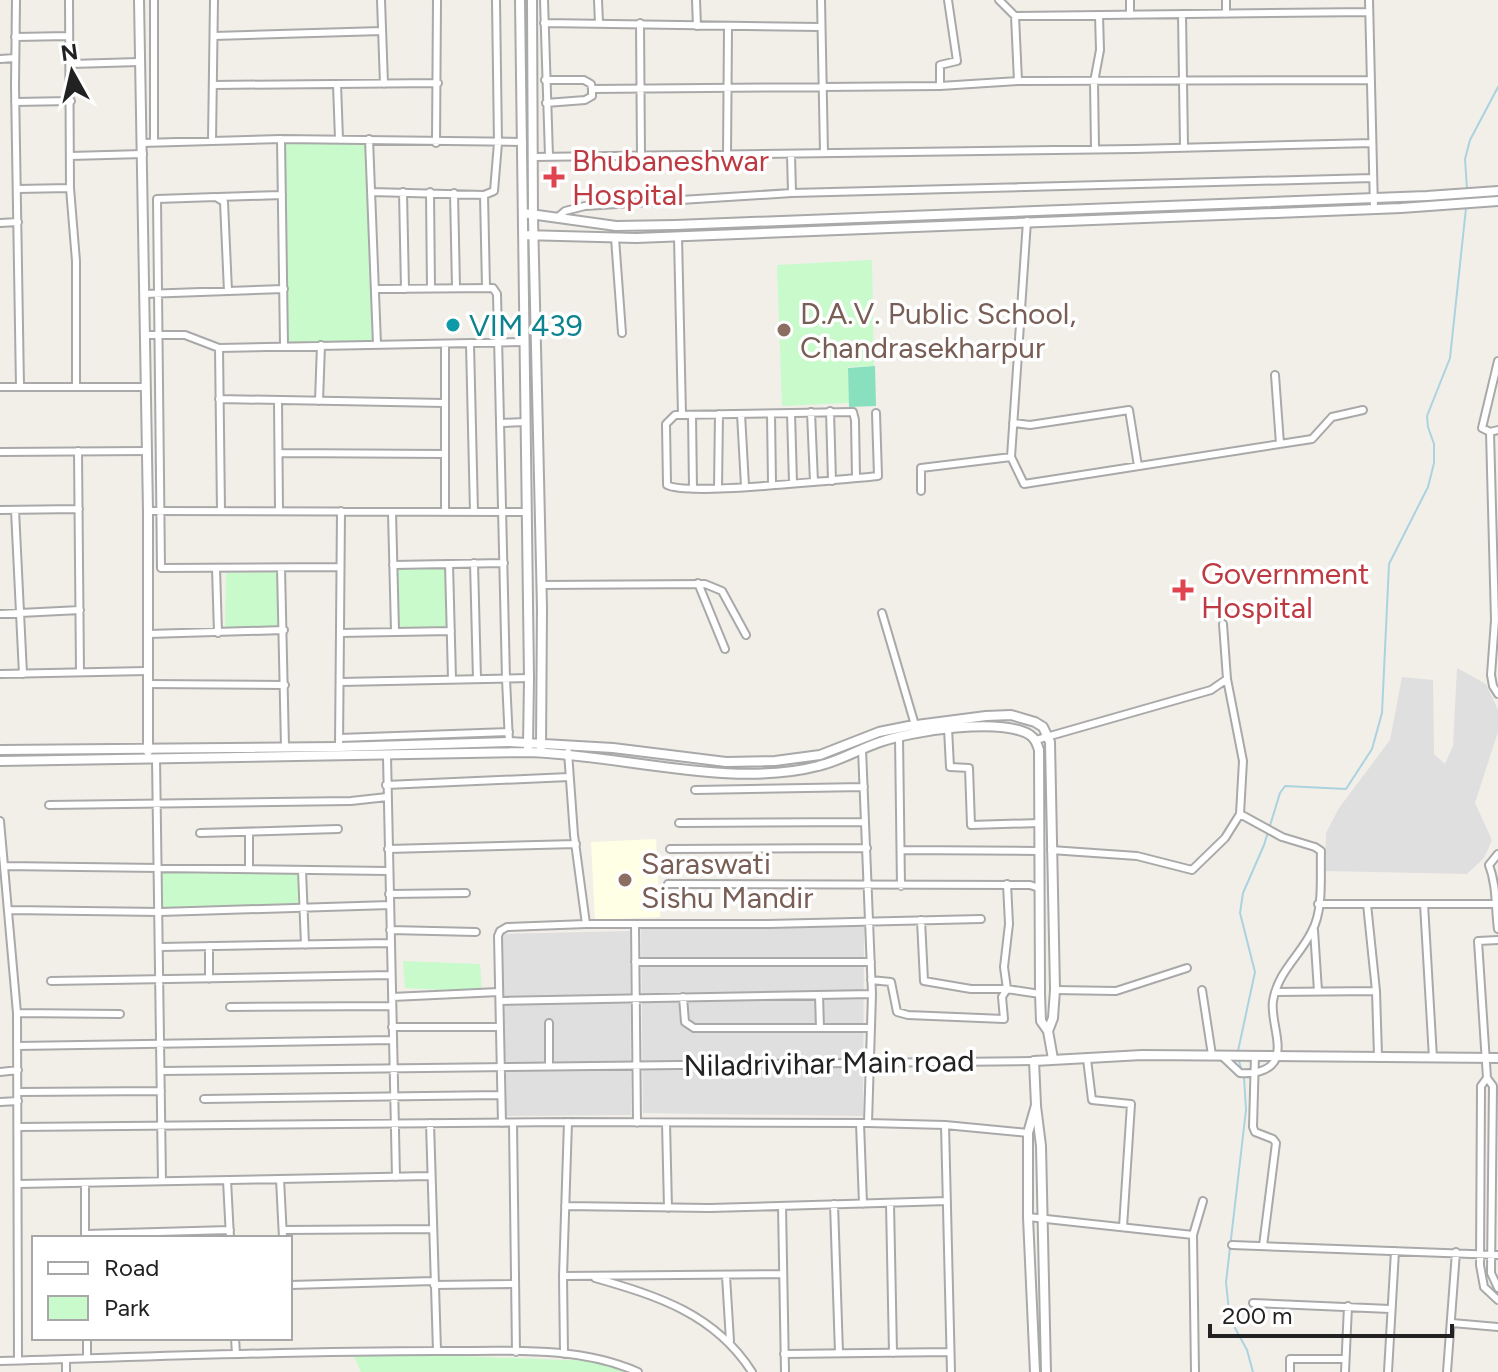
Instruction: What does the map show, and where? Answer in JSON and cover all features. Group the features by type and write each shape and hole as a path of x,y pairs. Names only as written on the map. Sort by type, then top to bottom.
{"street":[{"path":"16,0 20,387"},
{"path":"69,0 70,188 76,261 76,387"},
{"path":"139,0 148,511 148,748 158,804 162,1181"},
{"path":"154,0 154,142"},
{"path":"212,141 214,0"},
{"path":"381,0 384,84"},
{"path":"436,143 437,0"},
{"path":"371,192 484,195 491,194 497,187 496,0"},
{"path":"520,0 528,747"},
{"path":"532,0 541,585 540,747"},
{"path":"544,0 549,156"},
{"path":"598,0 599,23"},
{"path":"696,0 697,26"},
{"path":"821,0 824,153"},
{"path":"940,86 940,65 957,61 948,0"},
{"path":"999,0 1015,16 1018,81"},
{"path":"1130,0 1130,15"},
{"path":"1226,0 1226,14"},
{"path":"1369,0 1374,209"},
{"path":"1015,16 1369,12"},
{"path":"1182,14 1184,147"},
{"path":"1095,148 1094,82 1100,50 1099,15"},
{"path":"544,23 820,27"},
{"path":"640,23 641,157"},
{"path":"727,156 728,27"},
{"path":"214,36 382,31"},
{"path":"15,37 69,36"},
{"path":"0,59 15,58"},
{"path":"71,64 139,62"},
{"path":"545,80 584,80 592,89 592,96 585,100 546,103"},
{"path":"592,89 824,89 1018,81 1371,80"},
{"path":"213,85 438,83"},
{"path":"337,84 339,139"},
{"path":"15,102 71,101"},
{"path":"142,143 281,139 523,142"},
{"path":"281,139 284,345"},
{"path":"369,139 377,344"},
{"path":"533,157 1372,143"},
{"path":"70,156 143,154"},
{"path":"791,154 792,193"},
{"path":"558,217 565,211 585,206 792,193 1373,178"},
{"path":"17,189 70,188"},
{"path":"523,213 616,226 675,225 1498,191"},
{"path":"403,192 405,289"},
{"path":"430,192 431,288"},
{"path":"454,193 456,287"},
{"path":"282,195 157,199 161,568 339,567"},
{"path":"484,195 486,287"},
{"path":"216,197 221,198 225,208 228,291"},
{"path":"523,235 678,237 1374,209 1498,201"},
{"path":"1027,221 1011,457 1024,484 1312,439 1332,417 1363,410"},
{"path":"0,223 18,222"},
{"path":"678,237 682,415"},
{"path":"615,238 622,333"},
{"path":"376,289 486,287 493,288 497,294 509,737"},
{"path":"145,294 284,289"},
{"path":"145,335 185,335 219,348 524,342"},
{"path":"445,344 445,512"},
{"path":"470,344 474,512"},
{"path":"319,401 321,345"},
{"path":"219,348 221,511"},
{"path":"1498,361 1482,428 1494,431 1497,619 1491,675 1498,694"},
{"path":"525,367 537,367"},
{"path":"1275,375 1280,444"},
{"path":"0,387 145,387"},
{"path":"219,399 445,403"},
{"path":"278,400 279,511"},
{"path":"1013,423 1030,425 1129,410 1138,466"},
{"path":"830,411 832,481"},
{"path":"856,478 854,415 848,411 675,415 666,424 665,479 671,487 718,488 832,481 878,476 876,413"},
{"path":"811,412 814,482"},
{"path":"791,413 793,483"},
{"path":"718,488 719,414"},
{"path":"741,414 745,486"},
{"path":"771,414 772,484"},
{"path":"692,415 693,489"},
{"path":"501,423 525,422"},
{"path":"78,451 80,672"},
{"path":"0,452 146,451"},
{"path":"279,453 445,454"},
{"path":"921,491 921,468 1011,457"},
{"path":"0,510 79,509"},
{"path":"15,510 23,674"},
{"path":"148,511 526,512"},
{"path":"339,742 341,511"},
{"path":"392,512 395,631"},
{"path":"474,563 477,679"},
{"path":"393,565 504,563"},
{"path":"449,564 452,679"},
{"path":"216,568 218,633"},
{"path":"281,568 285,747"},
{"path":"541,585 698,583 722,591 746,635"},
{"path":"698,583 725,649"},
{"path":"0,614 80,610"},
{"path":"882,613 915,725"},
{"path":"1051,850 1137,856 1192,870 1225,838 1240,814 1243,761 1227,679 1223,624"},
{"path":"148,634 284,630"},
{"path":"340,633 451,631"},
{"path":"0,674 147,671"},
{"path":"340,682 529,678"},
{"path":"1036,740 1211,690 1227,679"},
{"path":"147,684 285,685"},
{"path":"339,742 361,752 387,756 540,747 726,762 775,761 820,755 879,732 915,725 1011,715 1035,722 1043,727 1050,742 1055,990 1053,1018 1048,1031"},
{"path":"540,747 703,771 753,772 817,767 899,737 948,728 1012,729 1028,734 1036,740 1039,750 1041,1021 1048,1031 1053,1059"},
{"path":"948,728 950,767 969,768 971,825 1039,823"},
{"path":"0,750 285,747 339,742 509,737 528,747"},
{"path":"0,761 361,752 509,737"},
{"path":"899,737 901,886"},
{"path":"862,749 872,994 864,1123 863,1204"},
{"path":"568,752 586,924"},
{"path":"387,756 396,1177"},
{"path":"386,785 569,777"},
{"path":"695,790 864,787"},
{"path":"49,805 351,801 387,797"},
{"path":"1240,814 1321,851 1314,930 1318,991"},
{"path":"0,821 3,885 10,910 17,1013 18,1360"},
{"path":"679,823 865,822"},
{"path":"200,833 338,829"},
{"path":"249,832 249,869"},
{"path":"388,849 576,844"},
{"path":"670,849 867,848"},
{"path":"901,850 1038,851"},
{"path":"1498,854 1489,865 1496,885 1498,929"},
{"path":"4,866 389,871"},
{"path":"302,870 305,945"},
{"path":"668,884 1007,884 1039,888"},
{"path":"871,980 891,982 897,1012 1004,1019 1002,997 1007,989 1004,967 1009,924 1007,884"},
{"path":"389,894 466,893"},
{"path":"1318,904 1495,904"},
{"path":"1367,904 1376,991 1378,1056"},
{"path":"1424,904 1433,1058"},
{"path":"10,910 160,912 390,905"},
{"path":"502,1123 500,931 507,927 981,919"},
{"path":"921,920 924,981 971,989 1007,989 1040,994"},
{"path":"635,924 637,1123"},
{"path":"390,930 476,932"},
{"path":"1202,990 1216,1055 1240,1073 1254,1073 1272,1065 1277,1055 1272,1004 1275,992 1286,967 1314,930"},
{"path":"1498,940 1478,941 1487,1078 1493,1086 1495,1228 1491,1273 1498,1288"},
{"path":"160,947 390,943"},
{"path":"209,946 209,979"},
{"path":"635,962 871,962"},
{"path":"1055,990 1116,991 1187,968"},
{"path":"51,981 391,975"},
{"path":"1275,992 1376,991"},
{"path":"392,997 499,992"},
{"path":"500,1001 872,994"},
{"path":"819,995 820,1028"},
{"path":"683,997 685,1022 694,1028 870,1028"},
{"path":"230,1007 392,1006"},
{"path":"17,1013 120,1014"},
{"path":"549,1023 549,1066"},
{"path":"392,1027 500,1027"},
{"path":"17,1046 393,1040"},
{"path":"1486,1056 1498,1052"},
{"name":"Niladrivihar Main road","path":"161,1071 1034,1061 1216,1055 1498,1058"},
{"path":"1253,1055 1253,1127 1255,1132 1276,1143 1263,1246"},
{"path":"1087,1059 1092,1100 1131,1104 1123,1227"},
{"path":"1034,1061 1041,1146 1046,1372"},
{"path":"0,1072 18,1070"},
{"path":"1487,1078 1481,1086 1480,1254 1484,1287 1498,1300"},
{"path":"18,1092 161,1091"},
{"path":"204,1099 501,1095"},
{"path":"0,1102 18,1101"},
{"path":"1035,1372 1028,1217 1028,1133 1036,1105"},
{"path":"564,1354 568,1122"},
{"path":"430,1123 437,1351"},
{"path":"513,1123 516,1352"},
{"path":"666,1123 668,1208"},
{"path":"18,1127 864,1123 945,1125 1028,1133"},
{"path":"945,1125 951,1372"},
{"path":"18,1184 430,1176"},
{"path":"280,1179 283,1236"},
{"path":"85,1183 85,1236 230,1234 227,1180"},
{"path":"565,1206 668,1208 947,1201"},
{"path":"1195,1372 1193,1235 1203,1201"},
{"path":"890,1203 893,1353"},
{"path":"834,1204 839,1353"},
{"path":"782,1206 785,1372"},
{"path":"1028,1217 1193,1235"},
{"path":"283,1230 432,1229"},
{"path":"1232,1245 1494,1254"},
{"path":"1388,1372 1395,1251"},
{"path":"1447,1372 1456,1252"},
{"path":"563,1276 783,1274"},
{"path":"587,1276 660,1299 691,1314 730,1341 752,1372"},
{"path":"726,1276 730,1341"},
{"path":"292,1285 515,1284"},
{"path":"1253,1303 1390,1309"},
{"path":"1345,1372 1348,1306"},
{"path":"1452,1323 1498,1327"},
{"path":"87,1340 87,1358"},
{"path":"235,1340 236,1354"},
{"path":"0,1361 236,1354 516,1352 564,1354 606,1361 638,1372"},
{"path":"784,1354 950,1352"},
{"path":"66,1359 66,1372"},
{"path":"1290,1372 1290,1359 1345,1359"},
{"path":"34,1360 35,1372"}],"shaded area":[{"path":"1457,668 1486,684 1498,710 1498,732 1475,803 1492,840 1484,858 1467,874 1325,871 1326,833 1339,808 1390,740 1402,677 1433,680 1434,754 1445,764 1453,746"},
{"name":"Saraswati Sishu Mandir","path":"656,839 660,917 595,920 591,842"},
{"path":"864,926 863,1116 643,1113 641,929"},
{"path":"630,931 631,1115 506,1116 502,934"}],"green space":[{"path":"282,140 369,140 377,344 284,345"},
{"path":"872,260 874,366 848,367 849,403 782,406 777,265"},
{"path":"875,366 876,406 849,407 848,368"},
{"path":"449,564 451,631 395,631 393,565"},
{"path":"276,572 279,627 225,629 226,573"},
{"path":"159,868 302,870 304,907 160,912"},
{"path":"403,961 480,964 482,992 405,988"},
{"path":"352,1352 591,1361 627,1372 361,1372"}],"waterway":[{"path":"1467,189 1465,159 1470,140 1498,87"},
{"path":"1238,1051 1255,972 1240,913 1243,893 1264,845 1280,793 1285,786 1346,789 1372,749 1382,713 1389,564 1428,487 1434,463 1434,444 1427,416 1450,358 1466,208"},
{"path":"1238,1058 1242,1071"},
{"path":"1244,1077 1246,1110 1226,1282 1229,1312 1247,1350 1253,1372"}],"place":[{"name":"Bhubaneshwar Hospital","path":"554,177"},
{"name":"VIM 439","path":"453,325"},
{"name":"D.A.V. Public School, Chandrasekharpur","path":"784,330"},
{"name":"Government Hospital","path":"1183,590"},
{"name":"Saraswati Sishu Mandir","path":"625,880"}]}
